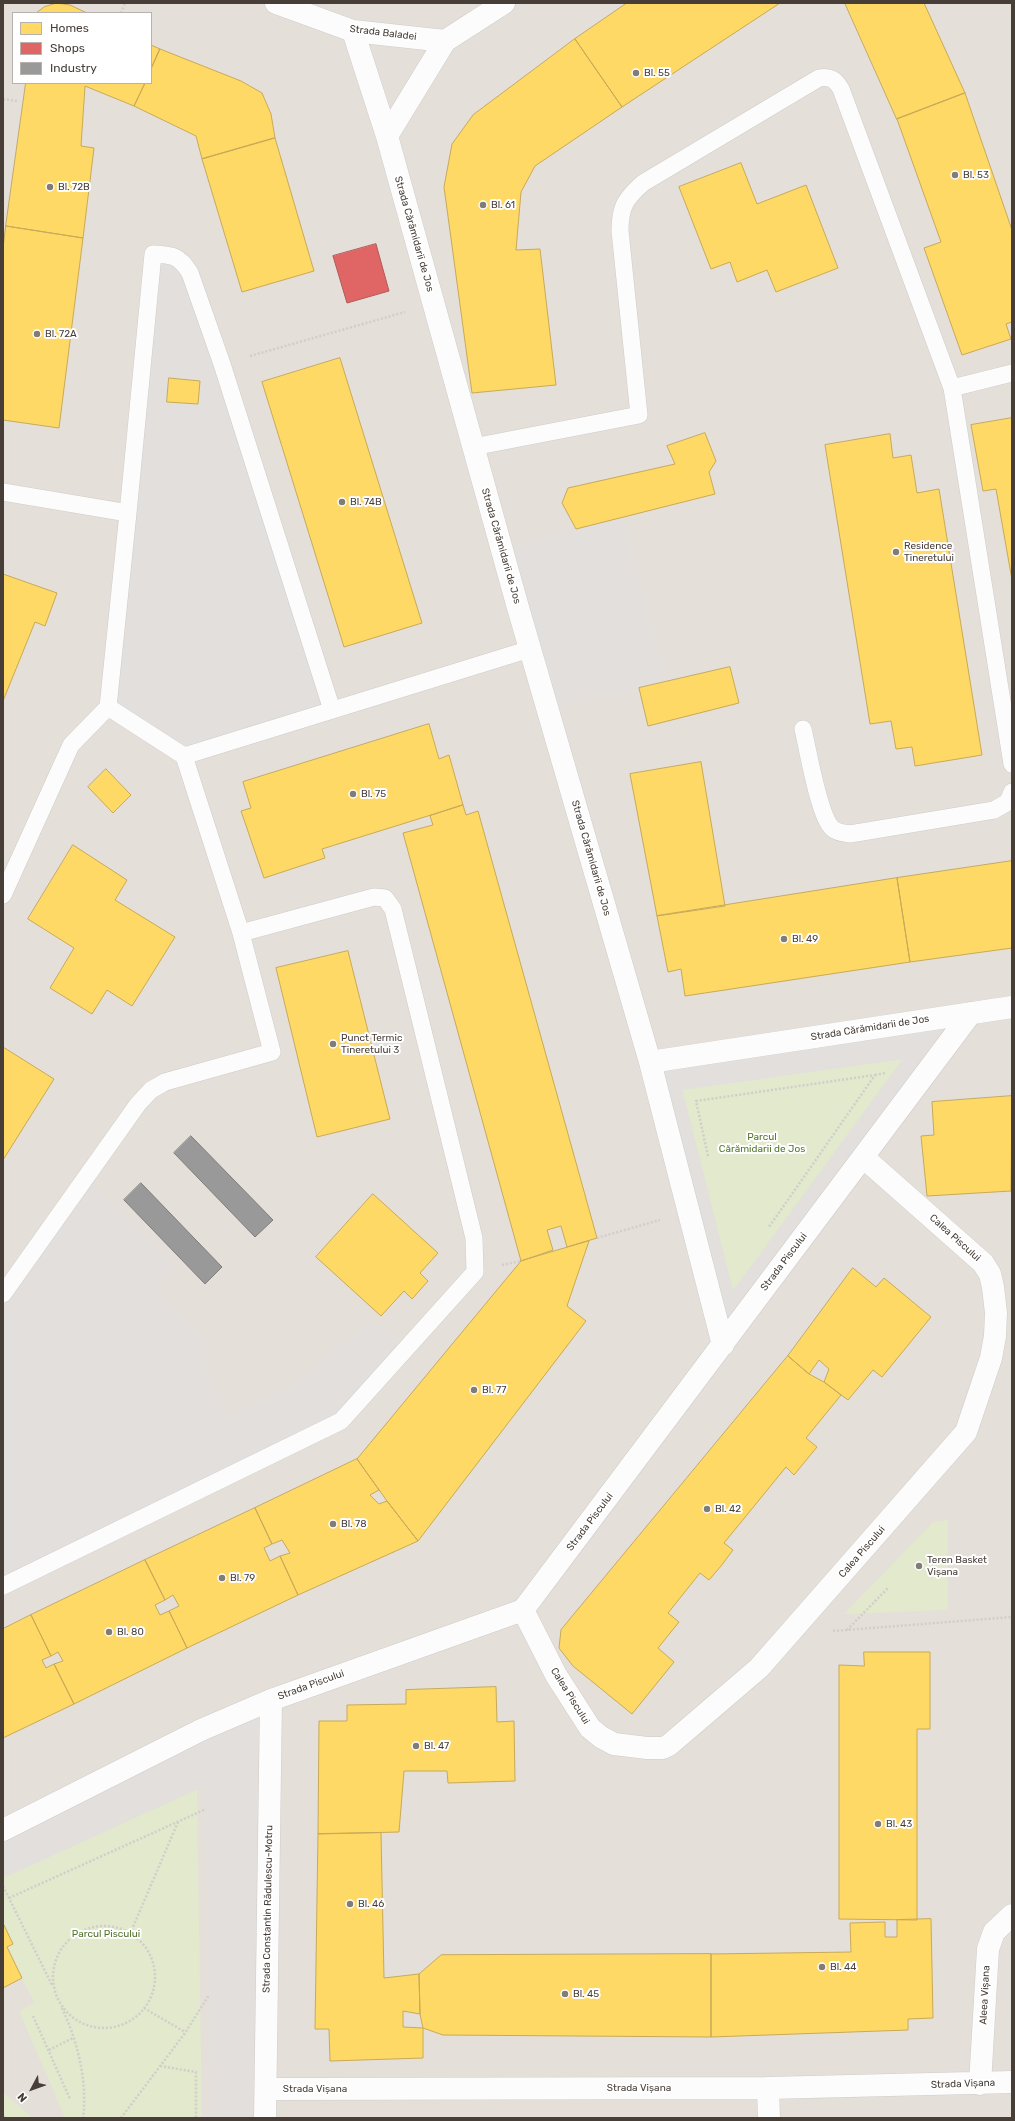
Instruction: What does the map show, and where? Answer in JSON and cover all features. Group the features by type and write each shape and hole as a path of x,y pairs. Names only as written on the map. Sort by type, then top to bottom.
{"street":[{"name":"Strada Baladei","path":"276,3 353,31 445,40"},
{"path":"387,136 445,40 504,3"},
{"name":"Strada Cărămidarii de Jos","path":"353,31 387,136 530,649 650,1062 723,1345"},
{"path":"971,1013 1012,1007"},
{"name":"Strada Cărămidarii de Jos","path":"650,1062 971,1013"},
{"name":"Strada Piscului","path":"3,1830 201,1730 270,1700 523,1610 971,1013"},
{"name":"Calea Piscului","path":"523,1610 556,1675 590,1728 601,1737 614,1744 647,1748 663,1748 675,1741 759,1668 966,1432 991,1358 995,1336 996,1313 990,1274 983,1263 863,1157"},
{"name":"Strada Constantin Rădulescu-Motru","path":"265,2118 270,1700"},
{"name":"Aleea Vișana","path":"980,2084 988,1948 994,1932 1012,1915"},
{"name":"Strada Vișana","path":"266,2089 768,2088 980,2084 1012,2082"},
{"path":"768,2088 769,2118"}],"lane":[{"path":"473,447 639,415 620,231 620,216 625,202 643,183 819,78 826,76 836,81 841,89 952,388 1012,764"},
{"path":"3,895 71,745 108,707 153,254 173,255 186,267 222,364 332,710"},
{"path":"952,388 1012,374"},
{"path":"3,492 128,513"},
{"path":"184,756 530,649"},
{"path":"3,1294 138,1104 151,1090 165,1082 272,1052 241,933 184,756 108,707"},
{"path":"803,729 824,815 833,830 842,833 994,810 1008,802 1012,792"},
{"path":"3,1586 341,1421 475,1272 472,1230 395,916 390,903 385,898 374,897 241,933"}],"path":[{"path":"3,99 17,101"},
{"path":"222,364 434,304"},
{"path":"676,1166 709,1158 696,1101 875,1075 768,1228"},
{"path":"597,1238 688,1212"},
{"path":"847,1630 888,1588"},
{"path":"790,1634 1012,1617"},
{"path":"9,1898 206,1809"},
{"path":"130,1934 178,1822"},
{"path":"3,1886 58,1998 68,2014 82,2024 98,2028 116,2027 132,2020 144,2008 152,1993 154,1976 151,1958 143,1944 130,1934 115,1928 98,1926 82,1930 69,1939 59,1952 53,1968 53,1984 58,1998 73,2038 81,2070 83,2118"},
{"path":"121,2118 185,2033 209,1995"},
{"path":"144,2008 185,2033"},
{"path":"33,2016 70,2099"},
{"path":"49,2050 73,2038"},
{"path":"160,2066 196,2072 196,2118"}],"shaded area":[{"path":"3,3 1012,3 1012,2118 3,2118"},
{"path":"153,254 178,259 332,710 184,756 108,707"},
{"path":"623,517 666,682 547,708 502,549"},
{"path":"971,1013 723,1345 650,1062","holes":["903,1059 733,1291 682,1090"]},
{"path":"85,1178 178,1268 155,1288 198,1336 207,1374 228,1417 296,1385 369,1321 406,1348 345,1416 3,1585 3,1294"},
{"path":"271,1700 263,2118 211,2118 205,1786 3,1878 3,1830"}],"green space":[{"name":"Parcul Cărămidarii de Jos","path":"903,1059 733,1291 682,1089"},
{"name":"Teren Basket Vișana","path":"948,1520 948,1610 844,1614 933,1522"},
{"name":"Parcul Piscului","path":"197,1789 202,2118 65,2118 19,2011 34,2003 7,1947 13,1943 3,1923 3,1877"},
{"path":"3,2092 33,2118 3,2118"}],"building: Homes":[{"path":"57,3 70,5 85,12 37,12 44,7"},
{"name":"Bl. 55","path":"627,3 780,3 622,107 575,39"},
{"path":"845,3 924,3 965,93 897,119"},
{"name":"Bl. 61","path":"575,39 622,107 535,166 521,192 516,250 540,249 556,385 472,393 444,187 452,144 473,115"},
{"path":"152,45 160,49 152,67"},
{"path":"160,49 241,81 262,93 271,114 275,138 202,159 196,136 134,106 145,84 152,84 152,67"},
{"name":"Bl. 72B","path":"26,84 145,84 134,106 85,86 81,146 94,148 83,238 6,226"},
{"name":"Bl. 53","path":"965,93 1012,230 1012,322 1006,324 1011,339 962,355 924,248 941,242 897,119"},
{"path":"275,138 314,271 242,292 202,159"},
{"path":"741,163 757,204 806,185 838,268 776,292 767,270 737,282 730,262 711,269 679,187"},
{"name":"Bl. 72A","path":"6,226 83,238 59,428 3,420 3,249"},
{"name":"Bl. 74B","path":"340,358 422,623 344,647 262,382"},
{"path":"169,378 200,381 198,404 167,402"},
{"path":"1012,418 1012,580 996,489 983,491 971,425"},
{"path":"705,433 716,461 709,472 715,494 576,529 562,503 568,488 675,464 667,446"},
{"name":"Residence Tineretului","path":"890,434 893,458 911,455 917,493 939,489 982,755 915,766 912,747 896,749 891,721 870,724 825,445"},
{"path":"3,574 57,593 45,626 35,622 3,701"},
{"path":"730,667 739,703 648,726 639,688"},
{"name":"Bl. 75","path":"429,724 439,759 449,755 463,805 322,849 325,858 264,878 241,811 251,808 243,782"},
{"path":"701,762 725,906 657,916 630,774"},
{"path":"106,769 131,795 113,813 88,787"},
{"path":"463,805 466,815 478,811 597,1238 567,1247 561,1226 547,1230 553,1250 521,1261 403,833 433,825 430,816"},
{"path":"73,845 127,880 115,900 175,937 132,1006 107,990 92,1014 50,988 74,948 28,919"},
{"path":"1012,861 1012,948 910,962 897,878"},
{"name":"Bl. 49","path":"897,878 910,962 685,996 681,969 668,972 657,916"},
{"name":"Punct Termic Tineretului 3","path":"348,951 390,1119 317,1137 276,968"},
{"path":"3,1047 54,1079 3,1160"},
{"path":"1012,1096 1011,1191 927,1196 921,1136 934,1135 932,1102"},
{"path":"373,1194 438,1253 420,1273 428,1281 412,1299 404,1291 381,1316 316,1257"},
{"name":"Bl. 77","path":"589,1241 567,1306 586,1321 418,1541 357,1459 521,1261"},
{"path":"853,1268 876,1287 884,1278 931,1317 882,1377 873,1370 848,1400 824,1382 829,1369 819,1360 809,1374 788,1356"},
{"name":"Bl. 42","path":"788,1356 809,1374 824,1382 841,1395 806,1438 817,1447 794,1475 786,1467 724,1543 733,1550 721,1566 709,1580 700,1573 668,1613 679,1622 658,1648 674,1662 632,1714 573,1666 559,1648 561,1630"},
{"name":"Bl. 78","path":"357,1459 379,1490 370,1495 379,1504 387,1501 418,1541 298,1595 280,1556 290,1553 282,1540 272,1544 255,1508"},
{"name":"Bl. 79","path":"255,1508 272,1544 264,1548 270,1561 280,1556 298,1595 187,1648 169,1611 179,1606 173,1595 165,1600 145,1560"},
{"name":"Bl. 80","path":"145,1560 165,1600 155,1605 160,1615 169,1611 187,1648 74,1704 54,1664 63,1661 58,1652 51,1656 31,1615"},
{"path":"31,1615 51,1656 42,1660 46,1668 54,1664 74,1704 3,1738 3,1629"},
{"name":"Bl. 43","path":"864,1652 930,1652 930,1729 917,1729 917,1920 839,1919 839,1665 864,1666"},
{"name":"Bl. 47","path":"496,1687 497,1722 514,1721 515,1781 448,1783 447,1771 404,1771 399,1832 318,1834 319,1721 347,1721 347,1705 406,1704 406,1690"},
{"name":"Bl. 46","path":"381,1833 384,1978 419,1974 420,2014 403,2011 403,2027 423,2028 423,2058 330,2061 329,2029 315,2029 318,1834"},
{"name":"Bl. 44","path":"931,1919 933,2018 908,2019 908,2030 711,2037 711,1954 851,1952 850,1923 885,1922 885,1937 897,1937 897,1920"},
{"path":"3,1923 13,1944 7,1947 22,1978 3,1988"},
{"name":"Bl. 45","path":"711,1954 711,2037 443,2035 423,2028 420,2014 419,1974 441,1955"}],"building: Shops":[{"path":"376,244 389,291 347,303 333,256"}],"building: Industry":[{"path":"191,1136 273,1220 255,1237 174,1153"},
{"path":"141,1183 222,1267 205,1284 124,1200"}],"place":[{"name":"Bl. 55","path":"636,73"},
{"name":"Bl. 53","path":"955,175"},
{"name":"Bl. 72B","path":"50,187"},
{"name":"Bl. 61","path":"483,205"},
{"name":"Bl. 72A","path":"37,334"},
{"name":"Bl. 74B","path":"342,502"},
{"name":"Residence Tineretului","path":"896,552"},
{"name":"Bl. 75","path":"353,794"},
{"name":"Bl. 49","path":"784,939"},
{"name":"Punct Termic Tineretului 3","path":"333,1044"},
{"name":"Bl. 77","path":"474,1390"},
{"name":"Bl. 42","path":"707,1509"},
{"name":"Bl. 78","path":"333,1524"},
{"name":"Teren Basket Vișana","path":"919,1566"},
{"name":"Bl. 79","path":"222,1578"},
{"name":"Bl. 80","path":"109,1632"},
{"name":"Bl. 47","path":"416,1746"},
{"name":"Bl. 43","path":"878,1824"},
{"name":"Bl. 46","path":"350,1904"},
{"name":"Bl. 44","path":"822,1967"},
{"name":"Bl. 45","path":"565,1994"}]}
